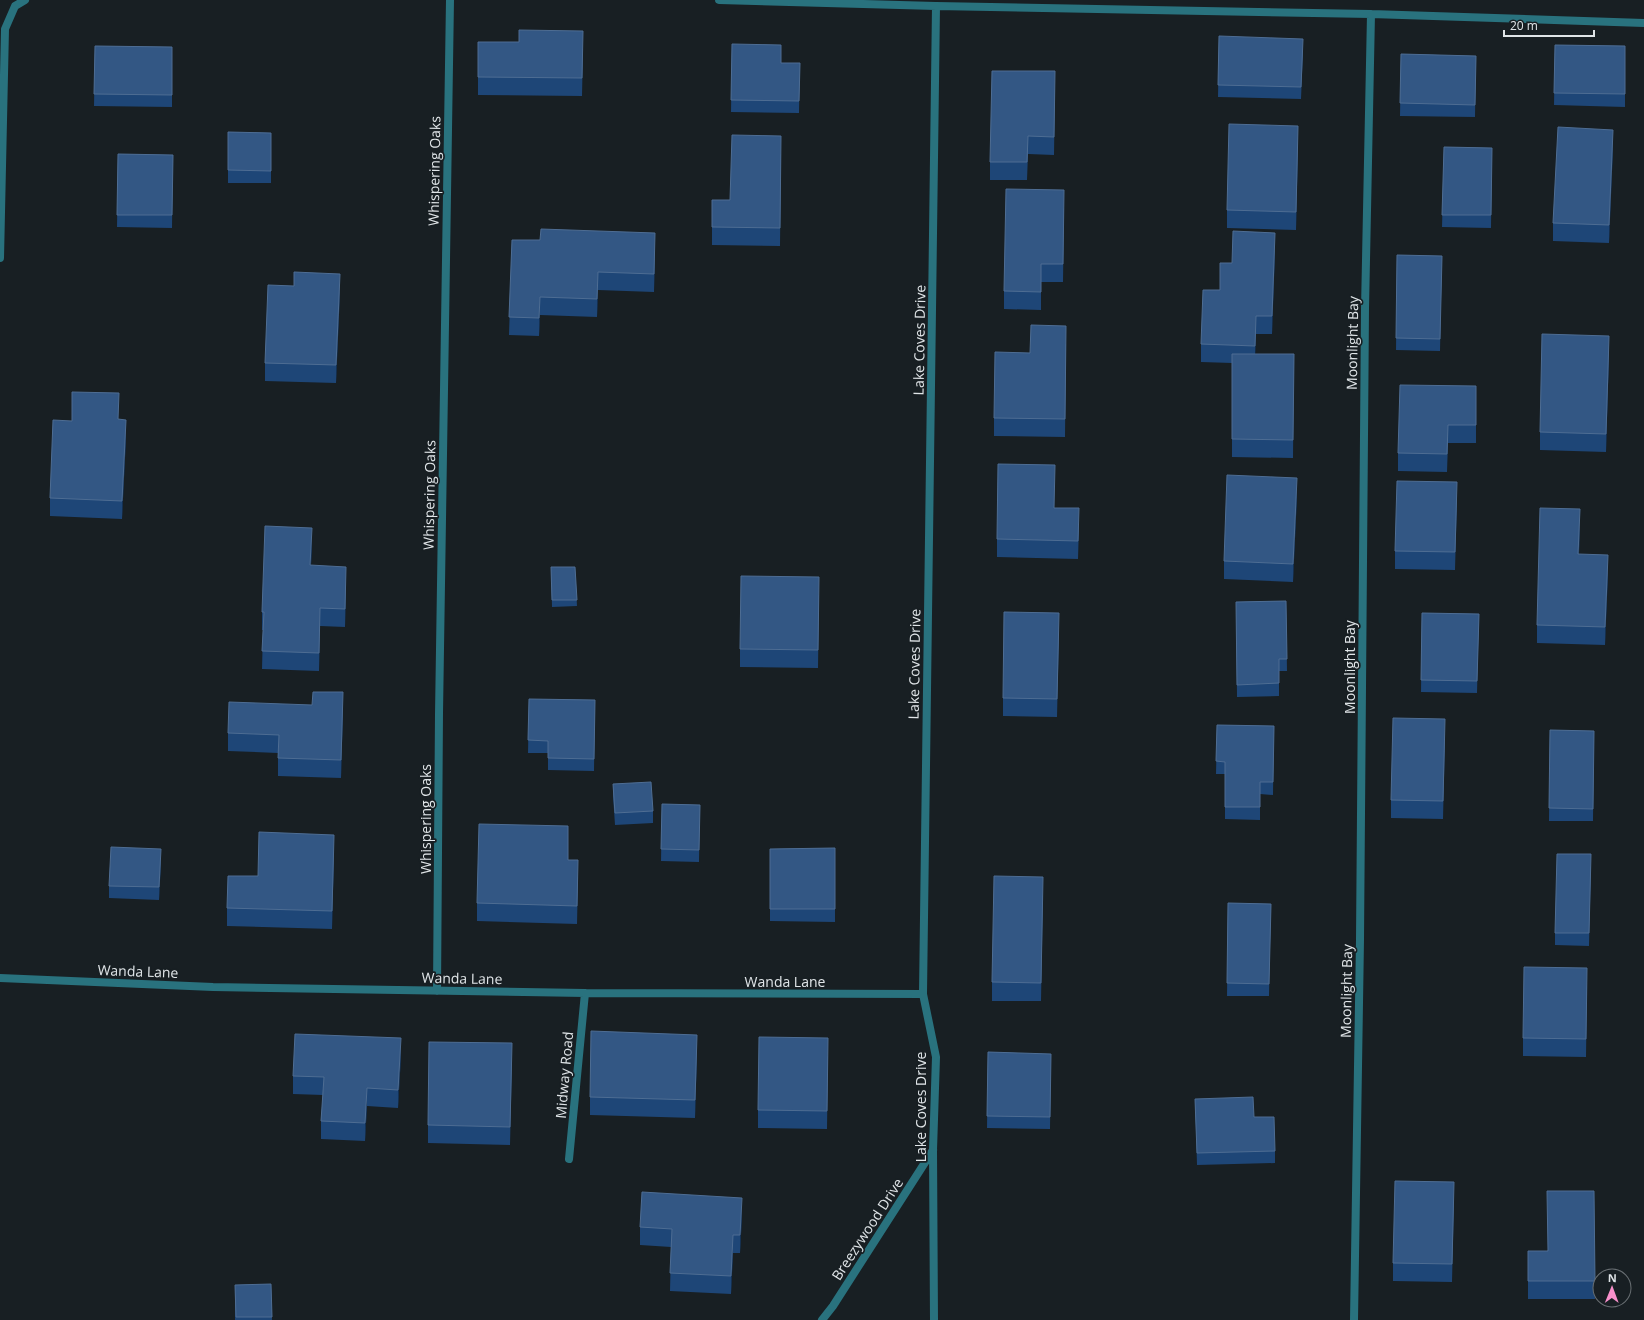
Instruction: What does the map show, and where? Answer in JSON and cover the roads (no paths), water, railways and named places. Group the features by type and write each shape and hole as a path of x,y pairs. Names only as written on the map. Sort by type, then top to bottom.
{"street":[{"path":"0,258 5,29 15,6 25,0"},
{"name":"Whispering Oaks","path":"437,991 439,714 450,0"},
{"path":"719,0 936,6 1371,14 1644,23"},
{"name":"Lake Coves Drive","path":"934,1320 933,1150 936,1057 923,994 936,6"},
{"name":"Moonlight Bay","path":"1354,1320 1360,932 1365,309 1371,14"},
{"name":"Wanda Lane","path":"0,978 213,987 437,991 923,994"},
{"name":"Midway Road","path":"570,1159 585,993"},
{"name":"Breezywood Drive","path":"822,1320 833,1306 933,1150"}]}
